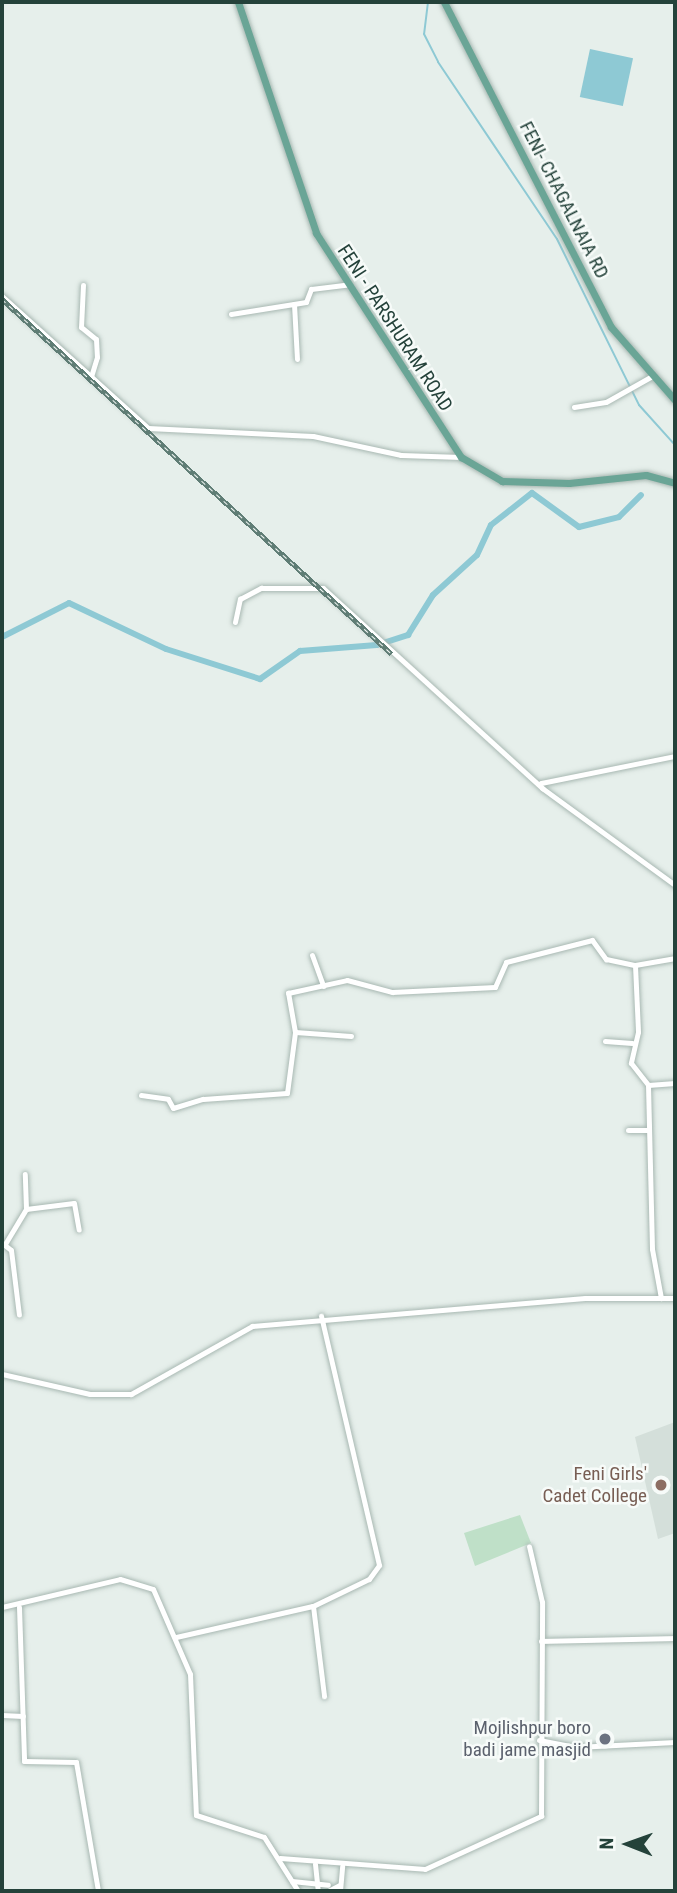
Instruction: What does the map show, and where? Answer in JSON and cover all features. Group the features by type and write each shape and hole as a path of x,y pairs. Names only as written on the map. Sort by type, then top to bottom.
{"main road":[{"name":"FENI - PARSHURAM ROAD","path":"238,2 316,233 346,285 461,457 502,481 569,484 646,475 675,483"},
{"name":"FENI- CHAGALNAIA RD","path":"444,2 607,319 675,400"}],"street":[{"path":"83,285 81,327 96,339 91,377"},
{"path":"232,314 306,302 311,289 346,285"},
{"path":"2,296 151,429 313,436 401,455 461,457"},
{"path":"294,304 297,359"},
{"path":"574,407 606,402 654,375"},
{"path":"235,622 240,599 261,588 319,586 587,826 675,885"},
{"path":"541,783 675,756"},
{"path":"141,1095 168,1099 173,1108 200,1100 288,1093 295,1032 288,993 347,980 392,992 495,987 506,962 592,940 603,958 635,965 675,958"},
{"path":"312,955 323,986"},
{"path":"635,965 638,1032 632,1042 632,1066 648,1085 652,1249 661,1297"},
{"path":"295,1032 351,1036"},
{"path":"605,1041 632,1042"},
{"path":"648,1085 675,1083"},
{"path":"628,1130 649,1130"},
{"path":"19,1315 12,1250 4,1244 26,1209 26,1174"},
{"path":"26,1209 74,1203 79,1230"},
{"path":"2,1374 90,1394 131,1394 252,1326 321,1316 675,1298"},
{"path":"176,1637 313,1606 369,1578 380,1562 321,1316"},
{"path":"280,1858 342,1866 425,1869 540,1817 540,1587 529,1546"},
{"path":"2,1607 19,1607 133,1580 153,1589 176,1637 191,1688 196,1815 259,1834 280,1858 298,1891"},
{"path":"313,1606 324,1696"},
{"path":"19,1607 26,1763 76,1762 97,1891"},
{"path":"541,1641 675,1638"},
{"path":"2,1715 23,1716"},
{"path":"539,1740 576,1747 675,1742"},
{"path":"316,1864 314,1881 318,1891"},
{"path":"292,1881 314,1881 328,1888 340,1888 342,1866"}],"shaded area":[{"name":"Feni Girls' Cadet College","path":"675,1422 675,1533 658,1539 635,1437"}],"green space":[{"path":"520,1515 531,1543 475,1566 464,1533"}],"water":[{"path":"590,49 633,58 623,106 580,97"}],"waterway":[{"path":"428,2 424,34 438,62 557,239 639,405 675,445"},
{"path":"2,637 69,603 166,649 260,679 300,651 377,645 408,635 433,595 477,555 491,525 532,493 579,527 619,517 641,495"}],"railway":[{"path":"2,299 392,654"}],"place":[{"name":"Feni Girls' Cadet College","path":"661,1485"},
{"name":"Mojlishpur boro badi jame masjid","path":"605,1739"}]}
